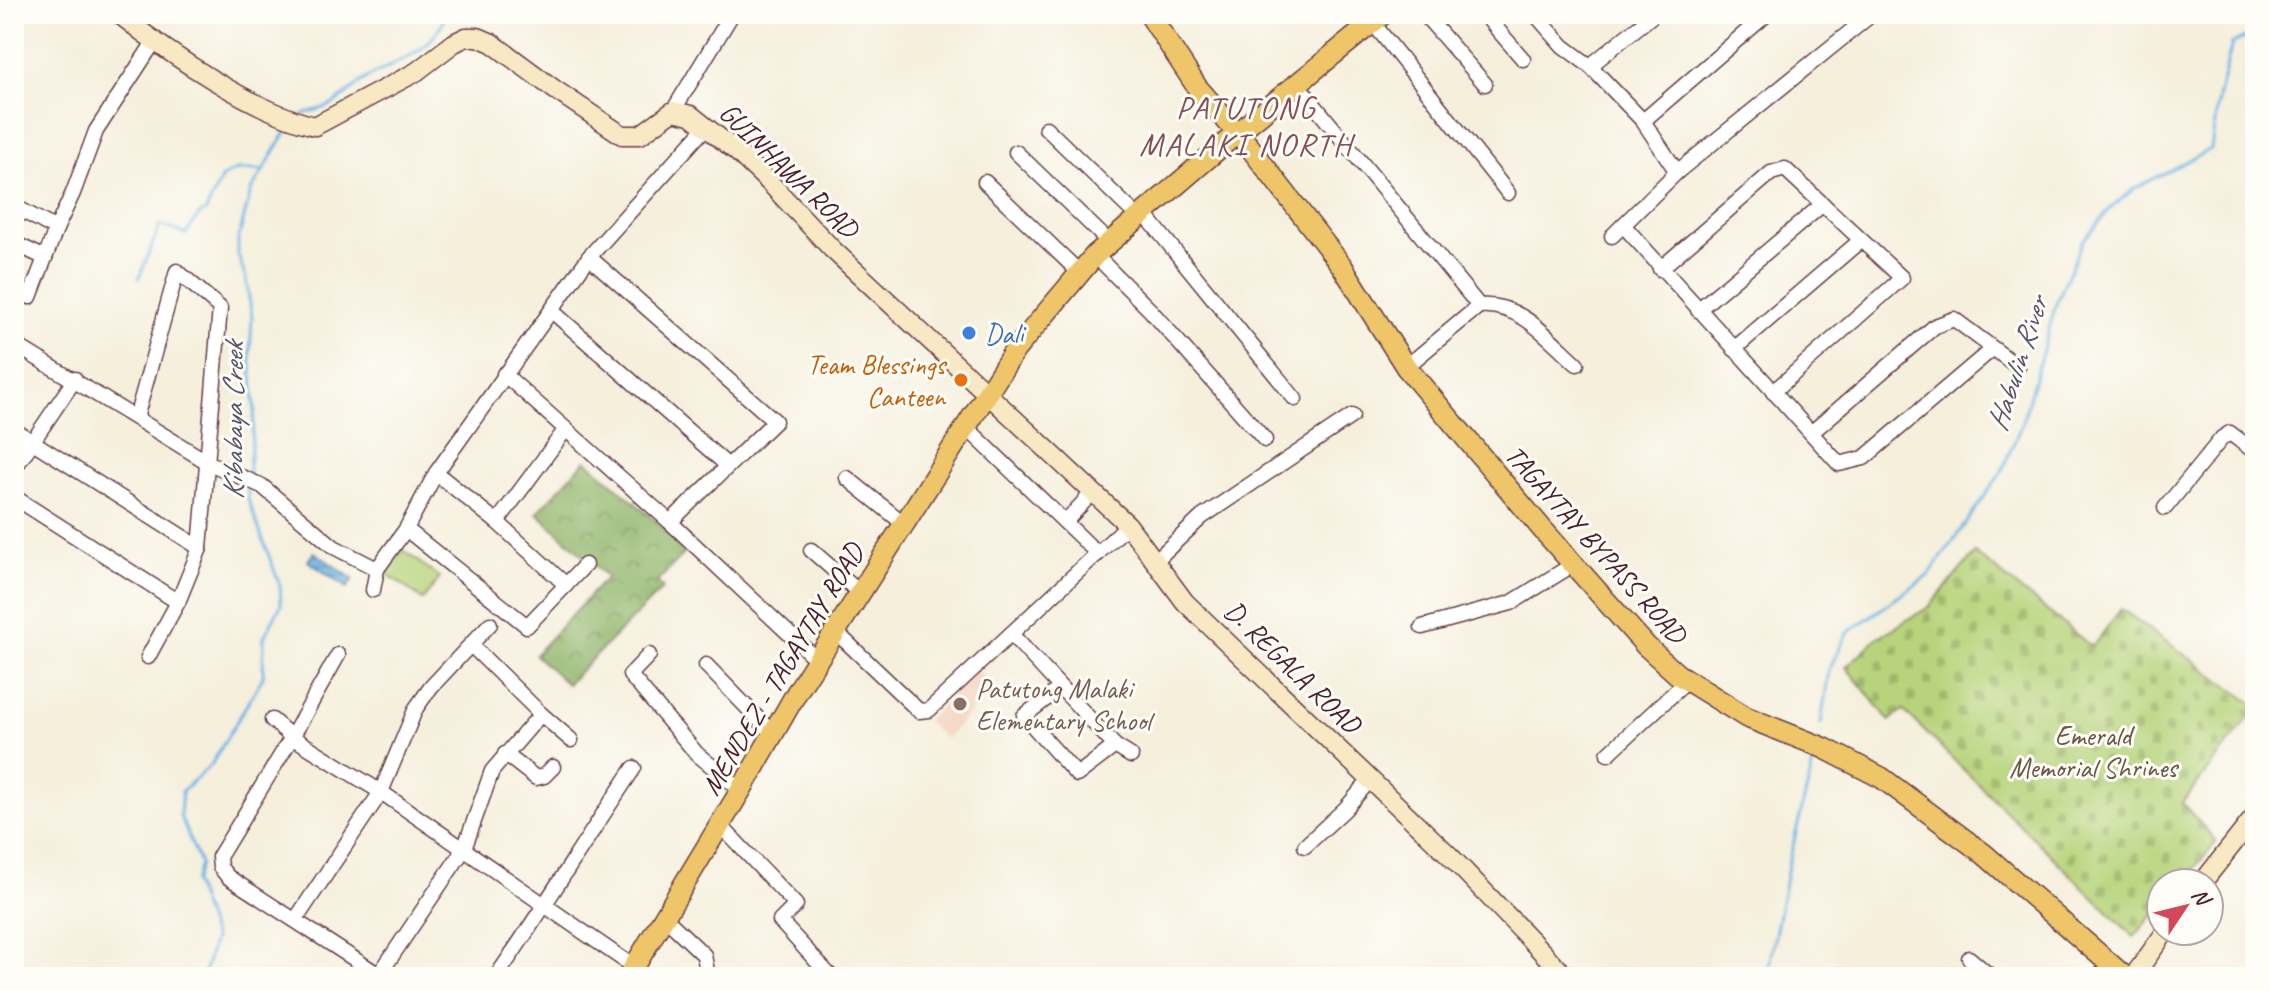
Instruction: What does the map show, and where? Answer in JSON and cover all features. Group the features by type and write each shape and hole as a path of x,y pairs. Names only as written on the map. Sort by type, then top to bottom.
{"main road":[{"name":"TAGAYTAY BYPASS ROAD","path":"1149,14 1197,87 1342,266 1406,367 1646,646 1687,681 1746,717 1824,748 1882,778 1984,854 2125,977"},
{"name":"MENDEZ - TAGAYTAY ROAD","path":"631,972 817,660 1015,350 1102,248 1378,18"}],"street":[{"path":"14,20 18,14"},
{"name":"GUINHAWA ROAD","path":"119,14 154,42 234,91 302,123 315,126 416,72 466,37 478,37 492,43 622,135 640,135 673,111 691,115 770,183 832,249 987,392"},
{"path":"673,111 732,14"},
{"path":"1424,14 1485,84"},
{"path":"1484,14 1523,59"},
{"path":"1535,14 1563,46 1590,66 1643,121 1677,172"},
{"path":"1590,66 1654,14"},
{"path":"1643,121 1767,14"},
{"path":"1872,14 1677,172 1618,231 1660,269 1839,464 1864,458 1991,350"},
{"path":"1378,18 1508,193"},
{"path":"30,297 96,131 154,42"},
{"path":"1297,84 1479,306"},
{"path":"373,590 377,569 406,529 436,473 504,374 589,257 706,127"},
{"path":"1046,128 1140,215 1295,399"},
{"path":"1016,152 1265,440"},
{"path":"1660,269 1771,173 1785,169 1902,278 1773,392"},
{"path":"985,182 1079,272"},
{"path":"1698,310 1823,204"},
{"path":"14,206 56,229"},
{"path":"1734,349 1861,240"},
{"path":"14,243 45,258"},
{"path":"589,257 775,421 670,522"},
{"path":"136,418 177,271 220,308 209,463 200,548 178,602 148,657"},
{"path":"1406,367 1479,306 1495,304 1527,319 1577,364"},
{"path":"552,311 728,466"},
{"path":"1811,433 1935,326 1954,319 1991,350 2018,367"},
{"path":"14,344 209,463 262,486 334,547 377,569"},
{"path":"504,374 670,522 817,660"},
{"path":"14,469 75,379"},
{"name":"D. REGALA ROAD","path":"987,392 1128,525 1185,602 1451,857 1566,977"},
{"path":"1155,561 1202,517 1352,416"},
{"path":"965,426 1098,554"},
{"path":"497,522 566,429"},
{"path":"14,430 200,548"},
{"path":"2165,508 2222,438 2230,433 2255,452"},
{"path":"436,473 497,522 566,585"},
{"path":"847,478 903,523"},
{"path":"1065,522 1093,492"},
{"path":"14,497 178,602"},
{"path":"835,631 919,711 929,710 1128,525"},
{"path":"406,529 527,626 585,565"},
{"path":"811,550 860,593"},
{"path":"1422,627 1511,603 1574,564"},
{"path":"296,919 381,792 416,708 431,687 490,624"},
{"path":"1012,635 1115,746 1131,756"},
{"path":"471,645 571,740"},
{"path":"338,655 219,857 220,867 228,877 379,975 464,849 492,771 541,714"},
{"path":"649,655 630,675 697,754 741,790"},
{"path":"706,665 773,734"},
{"path":"1608,754 1687,681"},
{"path":"1059,689 1024,716 1077,775 1115,746"},
{"path":"272,720 292,737 381,792 464,849 631,972"},
{"path":"505,754 536,778 544,776 553,767"},
{"path":"496,977 545,908 584,841 634,768"},
{"path":"1305,846 1345,809 1370,780"},
{"path":"2215,867 2255,816"},
{"path":"720,825 796,905 780,921 831,977"},
{"path":"664,917 704,955 708,977"},
{"path":"2133,977 2155,947"},
{"path":"1969,958 1991,977"}],"shaded area":[{"name":"Patutong Malaki Elementary School","path":"976,669 995,686 945,739 926,721"}],"green space":[{"path":"586,460 688,549 657,582 663,588 567,684 535,655 607,577 537,513"},
{"path":"403,550 440,578 423,600 386,573"},
{"name":"Emerald Memorial Shrines","path":"1975,553 2092,647 2121,609 2255,705 2255,710 2182,803 2217,842 2196,867 2145,867 2145,924 2134,937 1903,710 1890,721 1846,667 1877,638 1929,607"}],"water":[{"path":"314,552 353,579 347,588 308,561"}],"waterway":[{"name":"Kibabaya Creek","path":"303,114 334,104 367,78 426,45 441,26 445,14"},
{"name":"Habulin River","path":"1821,724 1829,670 1847,633 1929,575 2001,473 2022,423 2056,304 2082,242 2110,209 2135,188 2211,149 2219,94 2232,44 2255,33"},
{"name":"Kibabaya Creek","path":"248,476 255,409 250,355 252,317 246,279 238,255 238,240 251,191 289,127"},
{"path":"139,278 160,225 186,234 199,215 206,211 222,177 237,170 260,170"},
{"name":"Kibabaya Creek","path":"203,977 214,939 194,883 200,864 180,816 182,791 211,765 263,677 264,637 281,605 280,586 248,499 248,484"},
{"name":"Habulin River","path":"1767,977 1789,861 1813,764"}],"place":[{"name":"Dali","path":"969,333"},
{"name":"Team Blessings Canteen","path":"961,380"},
{"name":"Patutong Malaki Elementary School","path":"960,704"}],"district":[{"name":"PATUTONG MALAKI NORTH","path":"1246,126"}]}
